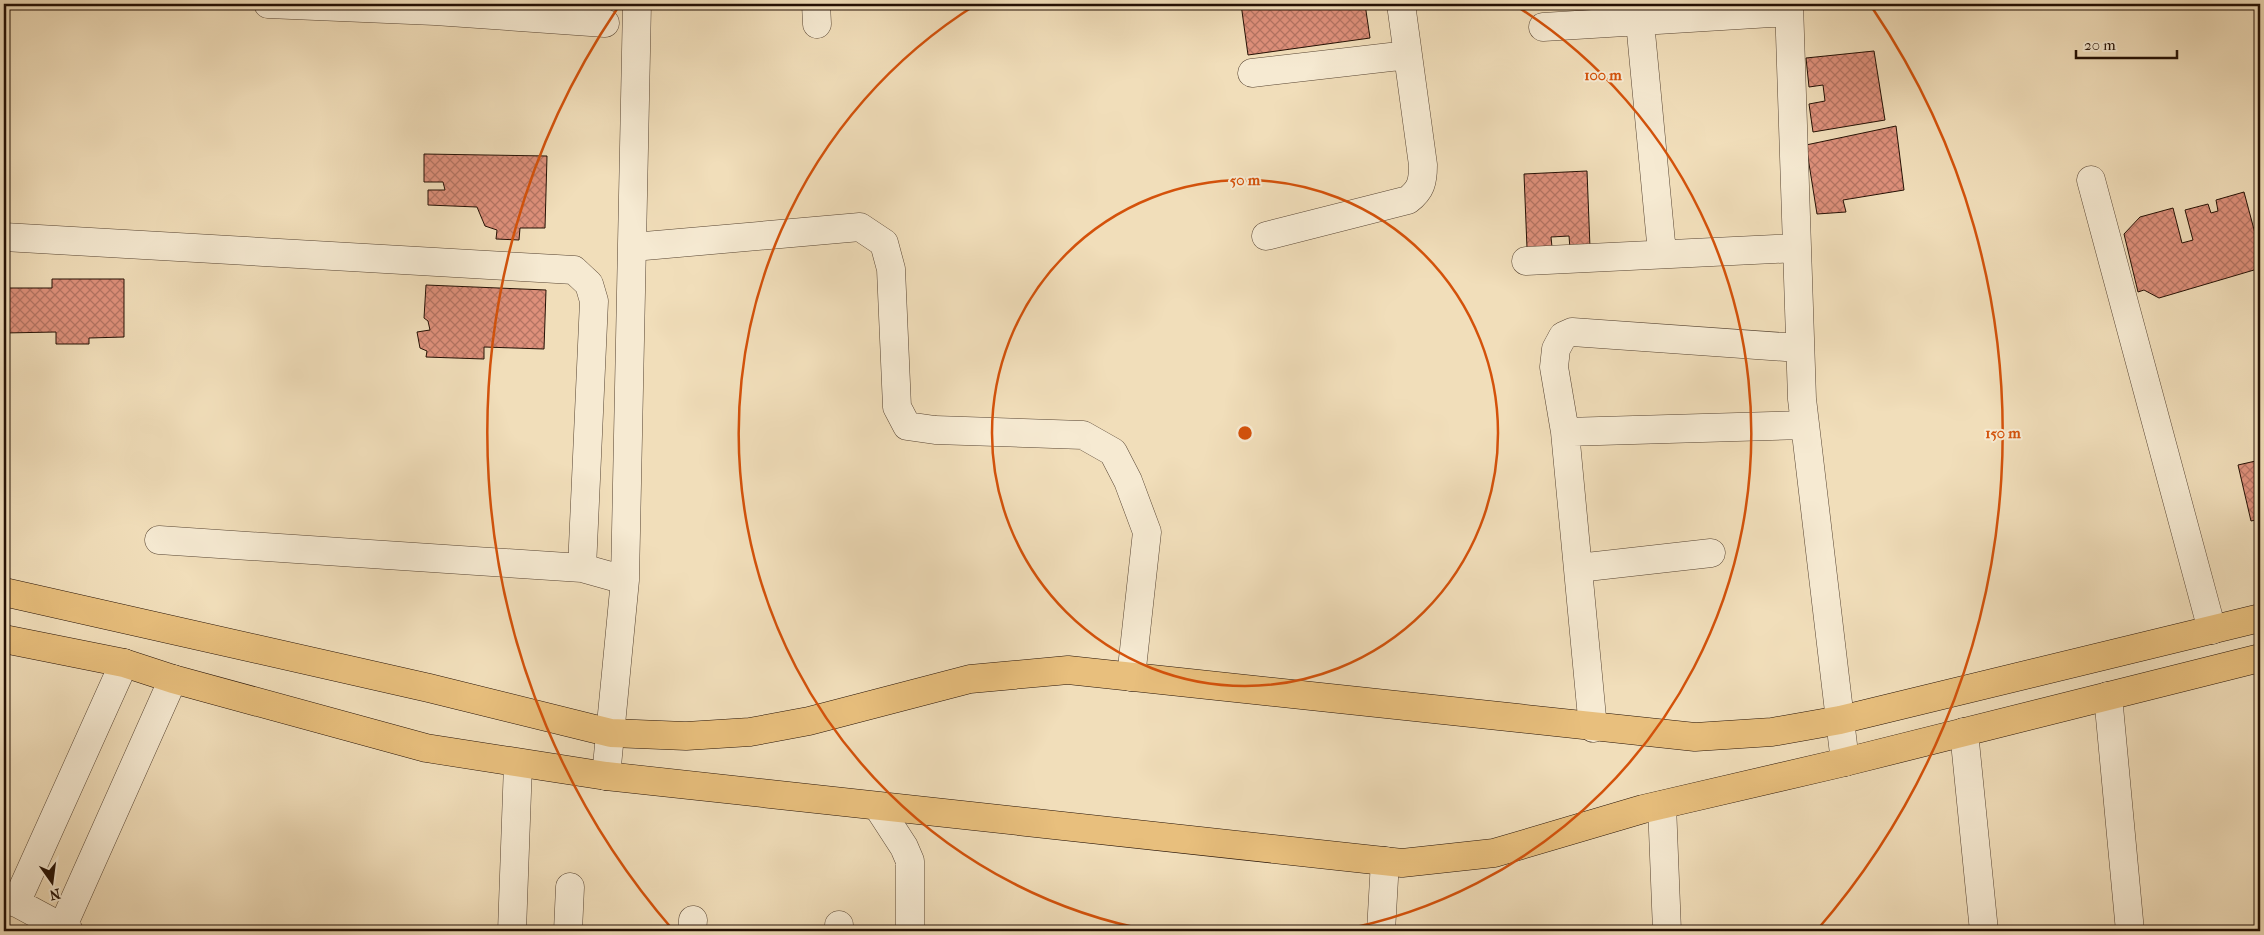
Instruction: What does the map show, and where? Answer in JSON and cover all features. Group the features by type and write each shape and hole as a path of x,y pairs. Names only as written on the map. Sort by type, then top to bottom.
{"main road":[{"path":"4,592 430,688 611,733 686,736 750,732 809,720 970,679 1068,670 1593,728 1695,737 1772,732 1840,720 2260,618"},
{"path":"4,639 124,663 173,679 426,748 518,764 878,807 1402,863 1494,853 1662,804 1845,762 2260,658"}],"street":[{"path":"268,4 436,7 605,23"},
{"path":"606,776 625,580 634,247 637,4"},
{"path":"1266,236 1408,200 1420,191 1423,179 1423,165 1402,4"},
{"path":"1544,27 1640,22 1789,8 1800,348 1805,425 1845,762"},
{"path":"1640,22 1662,253"},
{"path":"1252,73 1408,55"},
{"path":"2091,180 2212,630"},
{"path":"634,247 860,227 884,243 891,269 897,407 907,426 935,430 1083,435 1113,452 1128,481 1147,532 1131,677"},
{"path":"4,237 574,270 589,284 594,301 582,568"},
{"path":"1526,261 1797,248"},
{"path":"1593,728 1565,432 1554,367 1556,349 1563,336 1572,332 1800,348"},
{"path":"1565,432 1805,425"},
{"path":"160,540 582,568 625,580"},
{"path":"1578,568 1711,553"},
{"path":"124,663 10,900 66,929 173,679"},
{"path":"2108,696 2130,931"},
{"path":"1964,732 1984,931"},
{"path":"512,931 518,764"},
{"path":"1662,804 1668,931"},
{"path":"878,807 904,847 910,862 910,931"},
{"path":"1381,931 1385,861"},
{"path":"568,931 570,887"}],"building":[{"path":"1241,4 1365,4 1370,38 1248,55"},
{"path":"1874,51 1885,120 1813,132 1809,104 1825,101 1823,85 1809,87 1806,58"},
{"path":"1896,126 1904,190 1843,200 1846,212 1817,214 1806,145"},
{"path":"424,154 547,156 545,228 520,228 519,240 496,239 497,230 485,226 477,207 428,205 428,190 445,190 443,182 424,182"},
{"path":"1587,171 1590,248 1570,249 1569,236 1551,237 1552,247 1527,248 1524,174"},
{"path":"2244,192 2260,252 2260,263 2254,270 2159,298 2144,290 2138,292 2124,234 2140,217 2173,208 2182,243 2193,240 2185,210 2208,204 2211,213 2218,211 2216,200"},
{"path":"52,279 124,279 124,337 89,338 89,344 56,344 56,332 4,333 4,288 52,288"},
{"path":"426,285 546,290 544,349 484,347 484,359 426,357 427,351 420,348 417,332 430,330 428,321 424,318"},
{"path":"2260,460 2260,519 2251,521 2238,465"}]}
